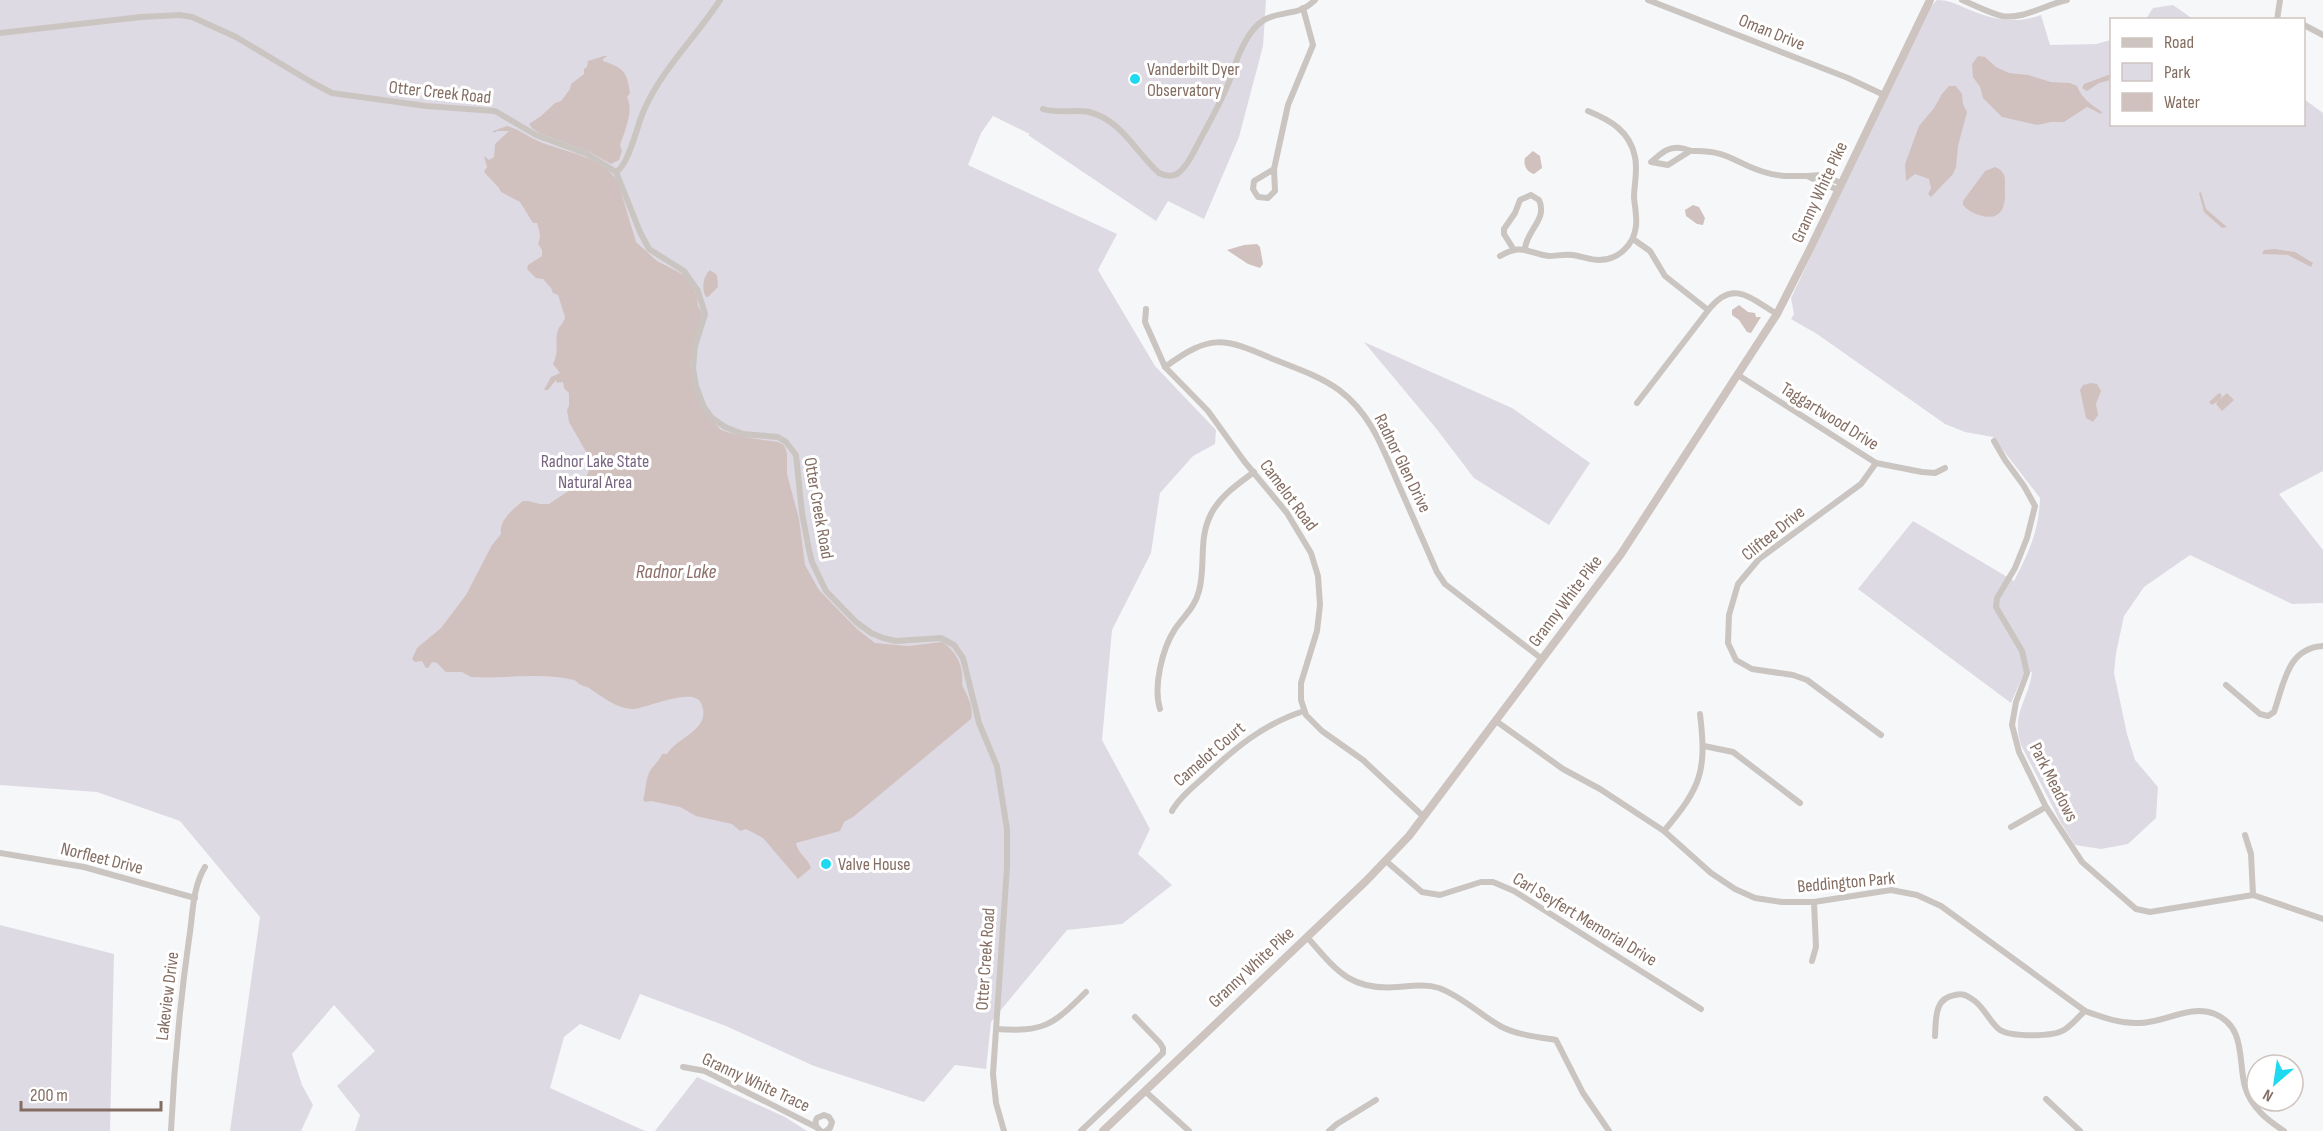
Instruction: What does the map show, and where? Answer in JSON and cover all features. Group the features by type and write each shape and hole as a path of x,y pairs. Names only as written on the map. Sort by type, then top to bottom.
{"main road":[{"name":"Granny White Pike","path":"1103,1131 1386,861 1425,817 1639,529 1777,314 1930,0"}],"street":[{"path":"616,172 624,165 636,129 653,93 720,0"},
{"path":"1042,109 1085,111 1102,116 1118,128 1159,173 1166,176 1173,175 1186,164 1208,126 1228,86 1239,54 1252,30 1270,16 1303,8 1315,0"},
{"name":"Oman Drive","path":"1648,0 1848,78 1884,95"},
{"path":"1962,0 2003,16 2025,13 2067,0"},
{"path":"2277,18 2280,0"},
{"path":"1274,169 1254,181 1253,189 1258,197 1268,198 1274,193 1276,180 1274,169 1290,100 1313,48 1313,39 1303,8"},
{"name":"Otter Creek Road","path":"0,33 141,17 189,16 236,38 332,93 426,106 495,111 536,135 587,154 616,172 649,249 684,271 698,291 705,314 695,346 693,368 696,386 704,407 712,418 725,427 742,434 778,437 786,442 796,454 802,513 809,550 815,571 826,591 856,622 883,638 896,641 941,638 954,645 961,654 979,723 997,766 1006,820 1007,867 993,1080 996,1103 1004,1131"},
{"path":"2305,26 2323,35"},
{"path":"1500,256 1514,250 1525,249 1546,255 1571,255 1602,260 1620,253 1633,239 1636,222 1634,194 1636,163 1631,146 1622,131 1608,119 1588,111"},
{"path":"1651,162 1671,148 1711,151 1723,153 1762,172 1775,175 1807,176 1840,186"},
{"path":"1636,163 1651,162 1668,165 1690,151"},
{"path":"1514,250 1504,234 1504,229 1515,213 1520,200 1531,195 1539,200 1542,208 1536,226 1526,237 1525,249"},
{"path":"1633,239 1650,251 1668,279 1708,310"},
{"path":"1637,402 1720,296 1733,292 1777,314"},
{"name":"Camelot Road","path":"1146,309 1145,322 1165,367 1205,408 1283,507 1311,553 1318,576 1319,620 1301,683 1304,711"},
{"name":"Radnor Glen Drive","path":"1165,367 1195,347 1214,342 1230,342 1295,368 1340,391 1357,406 1375,430 1445,584 1542,659"},
{"name":"Taggartwood Drive","path":"1738,375 1876,463 1935,473 1945,468"},
{"name":"Park Meadows","path":"1994,441 2004,460 2025,486 2035,506 2027,538 2015,568 1997,598 1996,607 2022,651 2027,673 2016,702 2012,725 2019,752 2046,807 2082,861 2136,909 2150,912 2253,895 2323,919"},
{"name":"Cliftee Drive","path":"1876,463 1861,484 1759,559 1738,584 1729,615 1728,643 1736,660 1752,669 1793,675 1807,680 1881,735"},
{"path":"1160,710 1158,691 1168,645 1174,631 1193,607 1200,587 1203,539 1208,519 1222,498 1254,472"},
{"path":"2226,685 2260,714 2268,716 2274,712 2291,664 2298,653 2312,647 2323,646"},
{"path":"1304,711 1317,727 1357,754 1425,817"},
{"name":"Camelot Court","path":"1172,811 1184,796 1246,740 1269,725 1304,711"},
{"path":"1664,831 1685,806 1697,785 1704,746 1700,714"},
{"name":"Beddington Park","path":"1496,721 1563,769 1600,789 1664,831 1711,873 1735,889 1755,898 1770,901 1814,902 1891,890 1908,892 1930,900 2085,1011 2105,1018 2138,1023 2162,1020 2193,1011 2212,1013 2220,1017 2233,1029 2238,1038 2245,1088 2252,1102 2261,1114 2284,1131"},
{"path":"1704,746 1733,752 1800,803"},
{"path":"2011,827 2046,807"},
{"path":"2245,835 2251,854 2253,895"},
{"name":"Norfleet Drive","path":"0,853 84,867 195,898"},
{"name":"Carl Seyfert Memorial Drive","path":"1386,861 1422,892 1440,895 1487,882 1493,882 1514,891 1701,1009"},
{"name":"Lakeview Drive","path":"171,1131 177,1040 195,898 198,880 205,867"},
{"path":"1812,961 1816,947 1814,902"},
{"path":"1307,937 1341,974 1358,984 1383,988 1426,986 1439,988 1470,1004 1503,1027 1526,1035 1556,1040 1583,1093 1610,1131"},
{"path":"996,1029 1030,1030 1047,1025 1062,1016 1086,993"},
{"path":"1935,1036 1936,1011 1940,1001 1951,995 1963,994 1975,1000 2001,1031 2012,1035 2054,1035 2063,1031 2085,1011"},
{"path":"1081,1131 1163,1053 1162,1045 1136,1017"},
{"name":"Granny White Trace","path":"683,1067 705,1071 819,1129"},
{"path":"1146,1092 1189,1131"},
{"path":"2046,1099 2080,1131"},
{"path":"1329,1131 1376,1100"},
{"path":"1102,1111 1113,1122"},
{"path":"819,1129 817,1118 822,1115 827,1116 832,1125 826,1131"}],"green space":[{"name":"Radnor Lake State Natural Area","path":"0,0 1266,0 1263,46 1239,137 1204,219 1168,201 1156,221 1028,135 1030,134 993,116 981,133 968,165 1117,234 1098,270 1155,366 1216,430 1215,444 1193,456 1160,493 1151,553 1112,630 1102,740 1150,829 1138,854 1172,885 1122,924 1067,930 991,1022 986,1069 955,1065 924,1102 814,1066 726,1026 640,994 620,1040 580,1024 564,1037 550,1088 645,1131 355,1131 360,1115 337,1086 375,1051 334,1005 292,1054 302,1085 313,1105 301,1131 230,1131 260,917 180,821 97,792 0,785"},
{"path":"1937,0 2002,19 2021,20 2041,15 2050,45 2096,44 2110,40 2110,126 2305,126 2305,100 2323,113 2323,471 2279,494 2323,550 2323,603 2292,604 2190,555 2144,587 2124,616 2114,673 2135,760 2158,787 2156,818 2128,844 2101,849 2075,845 2061,823 2021,745 2018,734 2019,716 2032,672 2024,673 2011,703 1858,589 1913,521 2014,581 2032,541 2038,521 2040,498 1993,437 1965,432 1945,424 1817,334 1791,319 1794,314 1791,298 1929,8"},
{"path":"2173,5 2192,18 2147,18 2153,8"},
{"path":"1364,342 1512,408 1590,463 1549,525 1474,478"},
{"path":"0,925 114,954 110,1131 0,1131"},
{"path":"697,1077 785,1117 807,1131 655,1131"}],"water":[{"path":"607,56 603,61 616,66 626,75 630,93 627,97 630,108 628,121 620,145 622,151 619,160 611,164 590,152 539,133 529,124 555,103 561,101 571,84 584,74 588,61"},
{"path":"1978,56 1985,57 1996,67 2009,73 2077,86 2084,98 2102,112 2101,114 2087,107 2064,122 2037,125 2002,117 1983,98 1980,87 1973,77 1972,64"},
{"path":"2110,74 2110,80 2099,83 2087,91 2082,88 2084,84"},
{"path":"1949,86 1956,86 1962,94 1967,112 1958,146 1956,167 1953,174 1931,197 1928,194 1931,188 1929,179 1915,174 1906,181 1905,164 1919,126"},
{"name":"Radnor Lake","path":"507,126 540,142 594,161 603,167 618,182 636,242 657,261 686,276 697,296 698,306 702,313 690,364 702,409 721,430 784,445 787,453 787,474 799,519 805,565 819,590 857,629 875,643 908,646 942,642 948,646 959,661 962,685 971,706 971,719 844,822 840,831 796,843 798,850 811,868 798,879 763,838 746,829 740,831 732,824 696,816 680,807 643,800 649,773 662,754 667,754 702,720 701,703 696,698 679,697 632,709 609,702 574,680 535,676 471,677 462,672 446,672 437,663 432,662 426,668 422,661 415,662 412,659 417,648 441,628 466,595 492,545 501,534 502,524 511,511 523,501 549,504 585,480 590,468 589,457 569,422 567,410 569,393 564,388 563,382 557,383 556,380 548,390 544,390 551,377 560,373 553,364 558,330 565,317 558,295 553,293 543,279 536,278 527,269 528,265 542,256 542,250 538,244 540,236 537,223 533,223 520,202 501,192 484,172 487,167 484,156 489,160 494,157 495,144 509,131 494,133 493,131"},
{"path":"1533,151 1540,156 1542,168 1534,174 1525,166 1525,158"},
{"path":"1995,167 2002,172 2005,179 2004,206 1996,216 1986,217 1968,210 1963,205 1963,201 1985,171"},
{"path":"2201,192 2206,209 2227,227 2222,228 2204,212 2199,193"},
{"path":"1693,205 1699,207 1705,218 1703,225 1697,224 1686,216 1685,210"},
{"path":"1257,244 1260,247 1263,264 1260,268 1248,264 1227,250"},
{"path":"2264,250 2295,252 2313,263 2311,267 2288,255 2262,254"},
{"path":"710,270 717,275 718,287 706,297 704,283"},
{"path":"1739,305 1748,312 1755,313 1756,317 1761,317 1751,333 1747,332 1739,320 1732,315 1732,310"},
{"path":"2097,384 2101,391 2096,404 2098,415 2093,422 2086,418 2080,390 2083,385"},
{"path":"2219,393 2222,395 2220,399 2227,393 2234,400 2222,411 2216,404 2218,401 2212,405 2209,402"}],"place":[{"name":"Vanderbilt Dyer Observatory","path":"1135,79"},
{"name":"Valve House","path":"826,864"}]}
